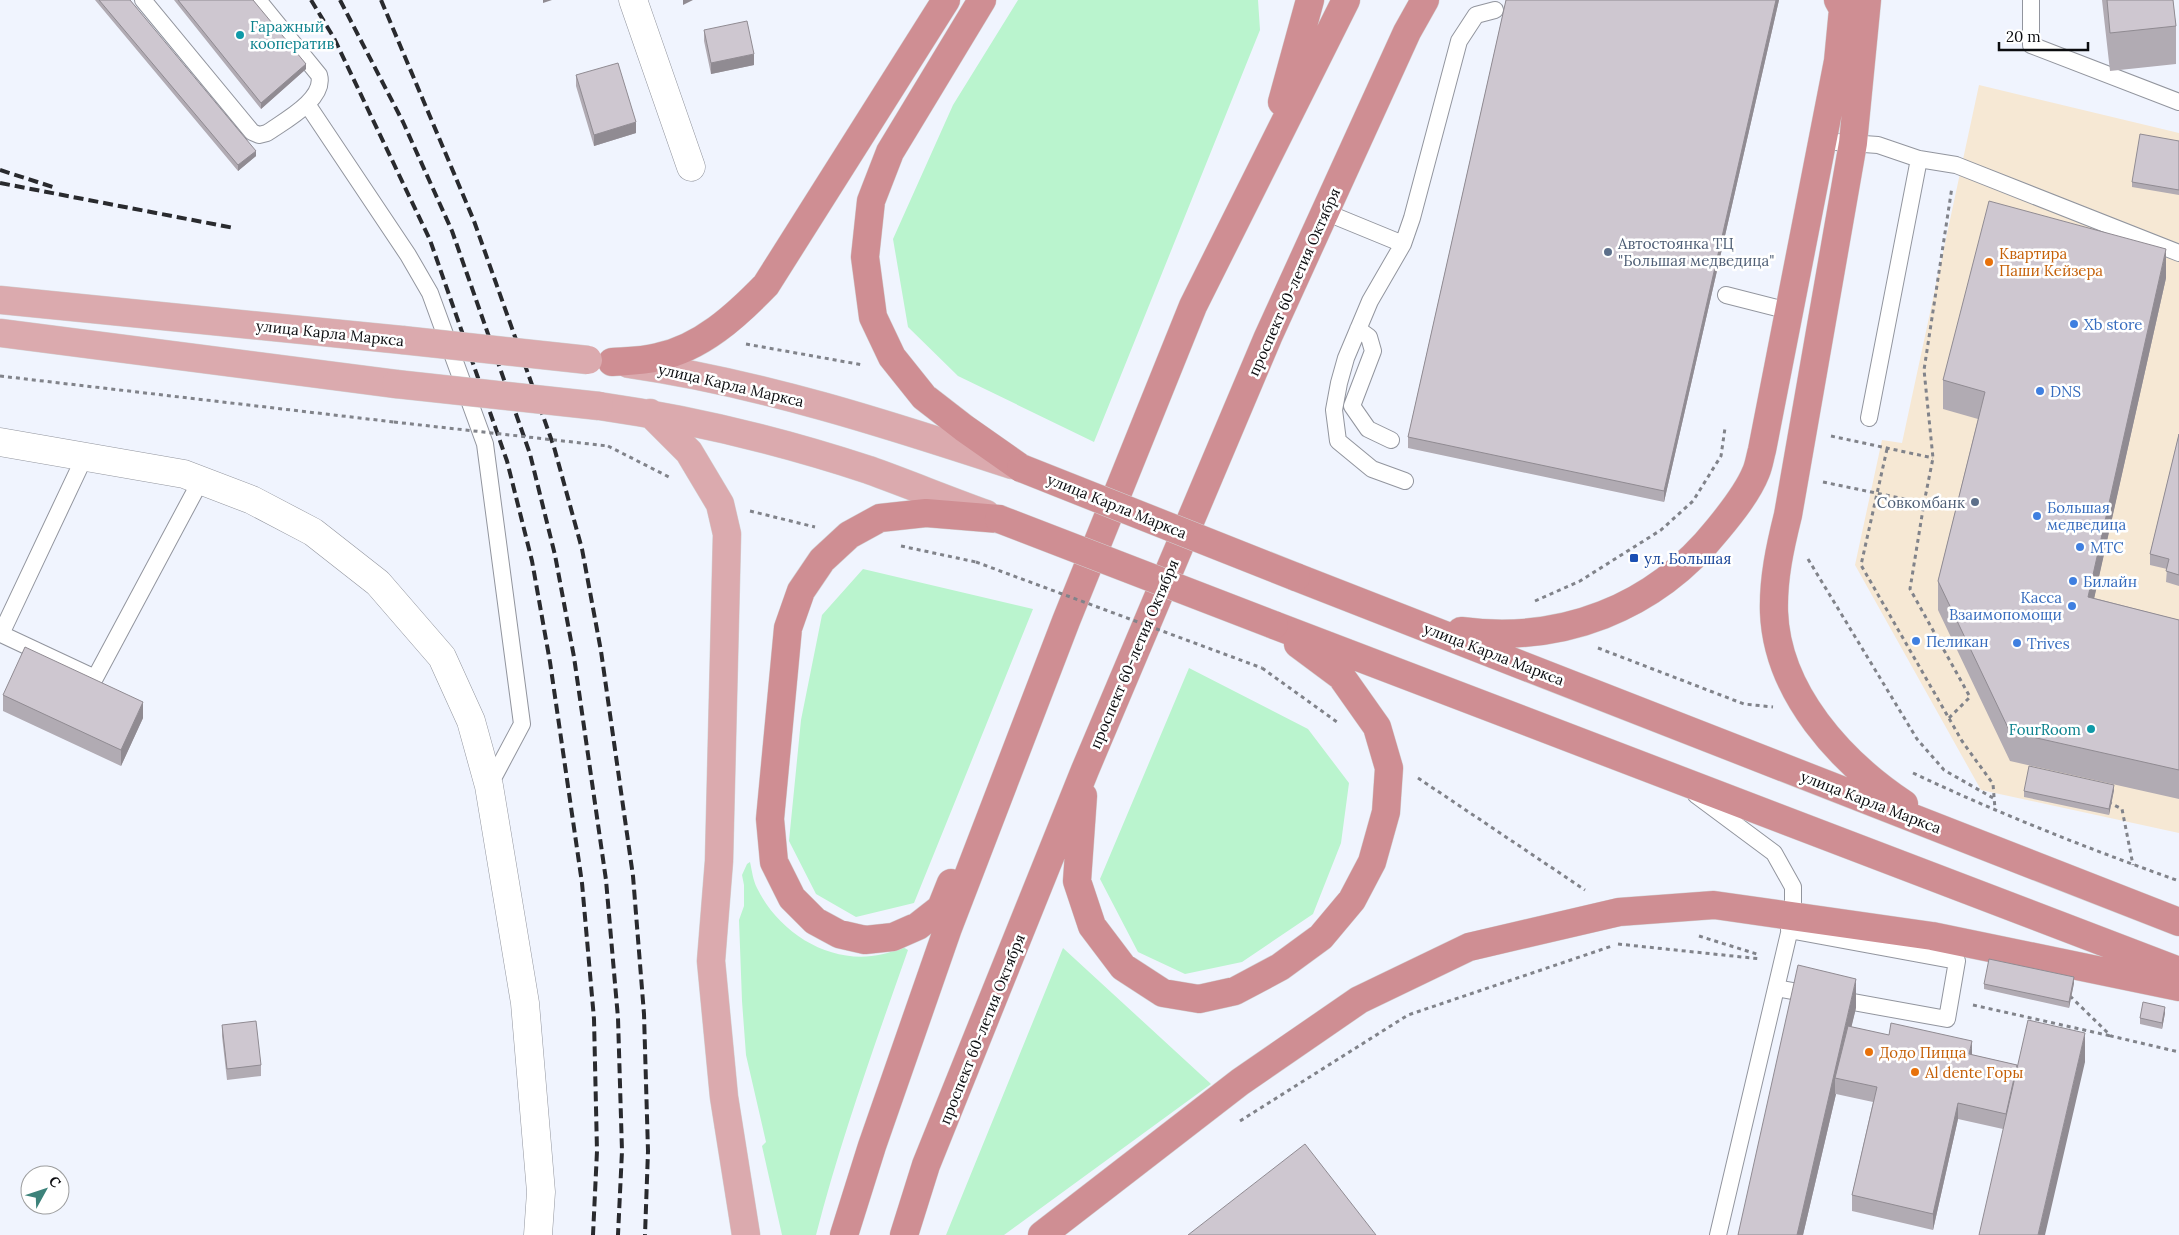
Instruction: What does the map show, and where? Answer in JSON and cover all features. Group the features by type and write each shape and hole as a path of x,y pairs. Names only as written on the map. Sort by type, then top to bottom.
{"highway":[{"path":"600,361 659,357 683,349 727,322 766,285 946,0"},
{"path":"982,0 890,152 871,201 865,257 873,316 892,357 924,397 1021,468"},
{"path":"844,1235 872,1146 948,928 1066,621 1194,306 1282,104 1310,0"},
{"path":"1194,306 1346,0"},
{"name":"проспект 60-летия Октября","path":"904,1235 926,1165 1085,770 1268,336 1407,32 1425,0"},
{"path":"1407,32 1442,0"},
{"path":"1413,622 1490,635 1526,634 1564,628 1604,615 1646,594 1669,578 1692,557 1728,516 1756,472 1838,61 1848,2"},
{"path":"1848,2 1853,143 1775,584 1774,614 1784,661 1792,683 1827,736 1879,787 1953,834"},
{"name":"улица Карла Маркса","path":"1021,468 2179,922"},
{"path":"1066,621 941,908 918,926 893,937 865,940 839,934 815,921 792,898 774,862 770,819 788,628 801,591 822,560 849,535 880,518 926,513 999,519 1274,626 2179,971"},
{"path":"1085,770 1077,880 1092,926 1123,967 1163,993 1198,999 1235,991 1280,967 1320,937 1352,900 1372,862 1386,812 1389,768 1377,727 1341,676 1274,626"},
{"path":"1042,1235 1240,1082 1359,1000 1469,946 1619,912 1714,905 1791,923 1932,936 2179,988"}],"main road":[{"name":"улица Карла Маркса","path":"0,300 402,340 677,371 744,386 884,424 1021,468"},
{"path":"0,333 396,384 650,413 756,438 868,470 999,519"},
{"path":"650,413 689,452 720,504 727,534 719,861 710,961 724,1097 746,1235"}],"street":[{"path":"633,0 690,168"},
{"path":"0,442 184,474 252,500 313,532 378,583 442,657 471,721 489,786 525,1003 541,1192 538,1235"}],"lane":[{"path":"143,0 252,132 259,135 266,133 307,104 319,89 321,82 319,75 258,0"},
{"path":"2031,0 2031,46 2179,102"},
{"path":"1405,481 1372,469 1338,441 1334,410 1339,383 1346,358 1370,301 1402,244 1412,218 1460,41 1476,15 1495,10"},
{"path":"307,104 408,255 430,293 485,444 522,724 489,786"},
{"path":"1822,141 1878,145 1919,159 1956,165 2179,253"},
{"path":"1869,418 1919,159"},
{"path":"1325,212 1402,244"},
{"path":"1726,294 1789,311"},
{"path":"1358,330 1369,337 1374,351 1352,406 1368,429 1391,440"},
{"path":"85,456 1,634 95,678 201,480"},
{"path":"1672,777 1774,853 1793,887 1791,923 1718,1235"},
{"path":"1776,988 1947,1019 1958,961 1791,923"}],"path":[{"path":"1949,718 1970,697 1910,589 1924,503 1934,458 1924,370 1956,165"},
{"path":"705,337 904,373"},
{"path":"0,376 608,446 677,482"},
{"path":"1725,428 1721,456 1693,501 1680,513 1660,530 1580,581 1529,603 1588,644 1744,704 1800,711 1808,708"},
{"path":"1830,436 1934,458"},
{"path":"1887,449 1861,565 1962,741 1993,784 1995,810"},
{"path":"1821,481 1924,503"},
{"path":"720,504 849,535"},
{"path":"898,546 976,562 1262,668"},
{"path":"1805,554 1917,739 1944,770 1994,799"},
{"path":"1909,771 1995,810 2179,881"},
{"path":"2103,801 2122,809 2133,864"},
{"path":"1234,1125 1408,1015 1618,944 1782,962"},
{"path":"2071,996 2111,1036 2179,1052"}],"shaded area":[{"path":"1979,85 2179,133 2179,833 1981,790 1855,565 1882,440 1902,443"}],"green space":[{"path":"1018,0 1258,0 1260,30 1094,442 958,376 908,327 893,239 953,105"},
{"path":"863,569 1033,609 914,903 856,917 816,894 789,841 801,720 822,615"},
{"path":"1189,668 1308,729 1349,783 1341,843 1313,914 1242,962 1185,974 1138,952 1100,879"},
{"path":"750,862 756,885 768,907 800,937 819,948 839,954 860,957 882,954 903,947 908,950 847,1127 816,1235 782,1235 762,1146 766,1142 746,1055 742,1001 739,920 744,906 742,875 747,864"},
{"path":"1063,948 1211,1084 1004,1235 946,1235"}],"building":[{"path":"99,0 130,0 256,151 238,165"},
{"name":"Гаражный кооператив","path":"178,0 253,0 306,64 261,103"},
{"path":"1506,0 1776,0 1664,491 1408,437"},
{"path":"2107,0 2173,0 2176,26 2110,33"},
{"path":"747,21 754,54 711,63 704,30"},
{"path":"618,63 636,122 594,135 576,75"},
{"path":"2140,134 2179,141 2179,190 2132,182"},
{"name":"Большая медведица","path":"1989,201 2166,249 2088,597 2179,620 2179,770 2010,732 1938,581 1985,392 1943,380"},
{"path":"2179,434 2179,575 2166,571 2169,559 2150,554"},
{"path":"25,647 143,702 121,750 3,695"},
{"path":"2029,766 2114,785 2109,809 2024,791"},
{"path":"1989,959 2074,977 2069,1002 1984,984"},
{"path":"1798,965 1856,979 1797,1235 1738,1235"},
{"path":"2143,1002 2165,1007 2162,1023 2140,1018"},
{"path":"2028,1020 2085,1033 2038,1235 1979,1235"},
{"path":"256,1021 261,1065 227,1069 222,1025"},
{"path":"1891,1023 1972,1041 1969,1054 2017,1065 2006,1114 1958,1103 1933,1214 1852,1195 1877,1087 1835,1078 1848,1026 1889,1035"},
{"path":"1305,1144 1376,1235 1188,1235"}],"railway":[{"path":"311,0 334,38 430,240 507,461 532,561 550,662 582,883 594,1019 597,1151 593,1235"},
{"path":"340,0 403,122 452,231 530,454 555,555 574,657 606,880 618,1018 622,1151 618,1235"},
{"path":"381,0 474,221 554,447 582,549 601,651 633,876 644,1014 648,1151 645,1235"},
{"path":"0,170 56,188"},
{"path":"0,183 234,228"}],"place":[{"name":"Гаражный кооператив","path":"240,35"},
{"name":"Автостоянка ТЦ \"Большая медведица\"","path":"1608,252"},
{"name":"Квартира Паши Кейзера","path":"1989,262"},
{"name":"Xb store","path":"2074,324"},
{"name":"DNS","path":"2040,391"},
{"name":"Совкомбанк","path":"1975,502"},
{"name":"Большая медведица","path":"2037,516"},
{"name":"МТС","path":"2080,547"},
{"name":"ул. Большая","path":"1634,558"},
{"name":"Билайн","path":"2073,581"},
{"name":"Касса Взаимопомощи","path":"2072,606"},
{"name":"Пеликан","path":"1916,641"},
{"name":"Trives","path":"2017,643"},
{"name":"FourRoom","path":"2091,729"},
{"name":"Додо Пицца","path":"1869,1052"},
{"name":"Al dente Горы","path":"1915,1072"}]}
